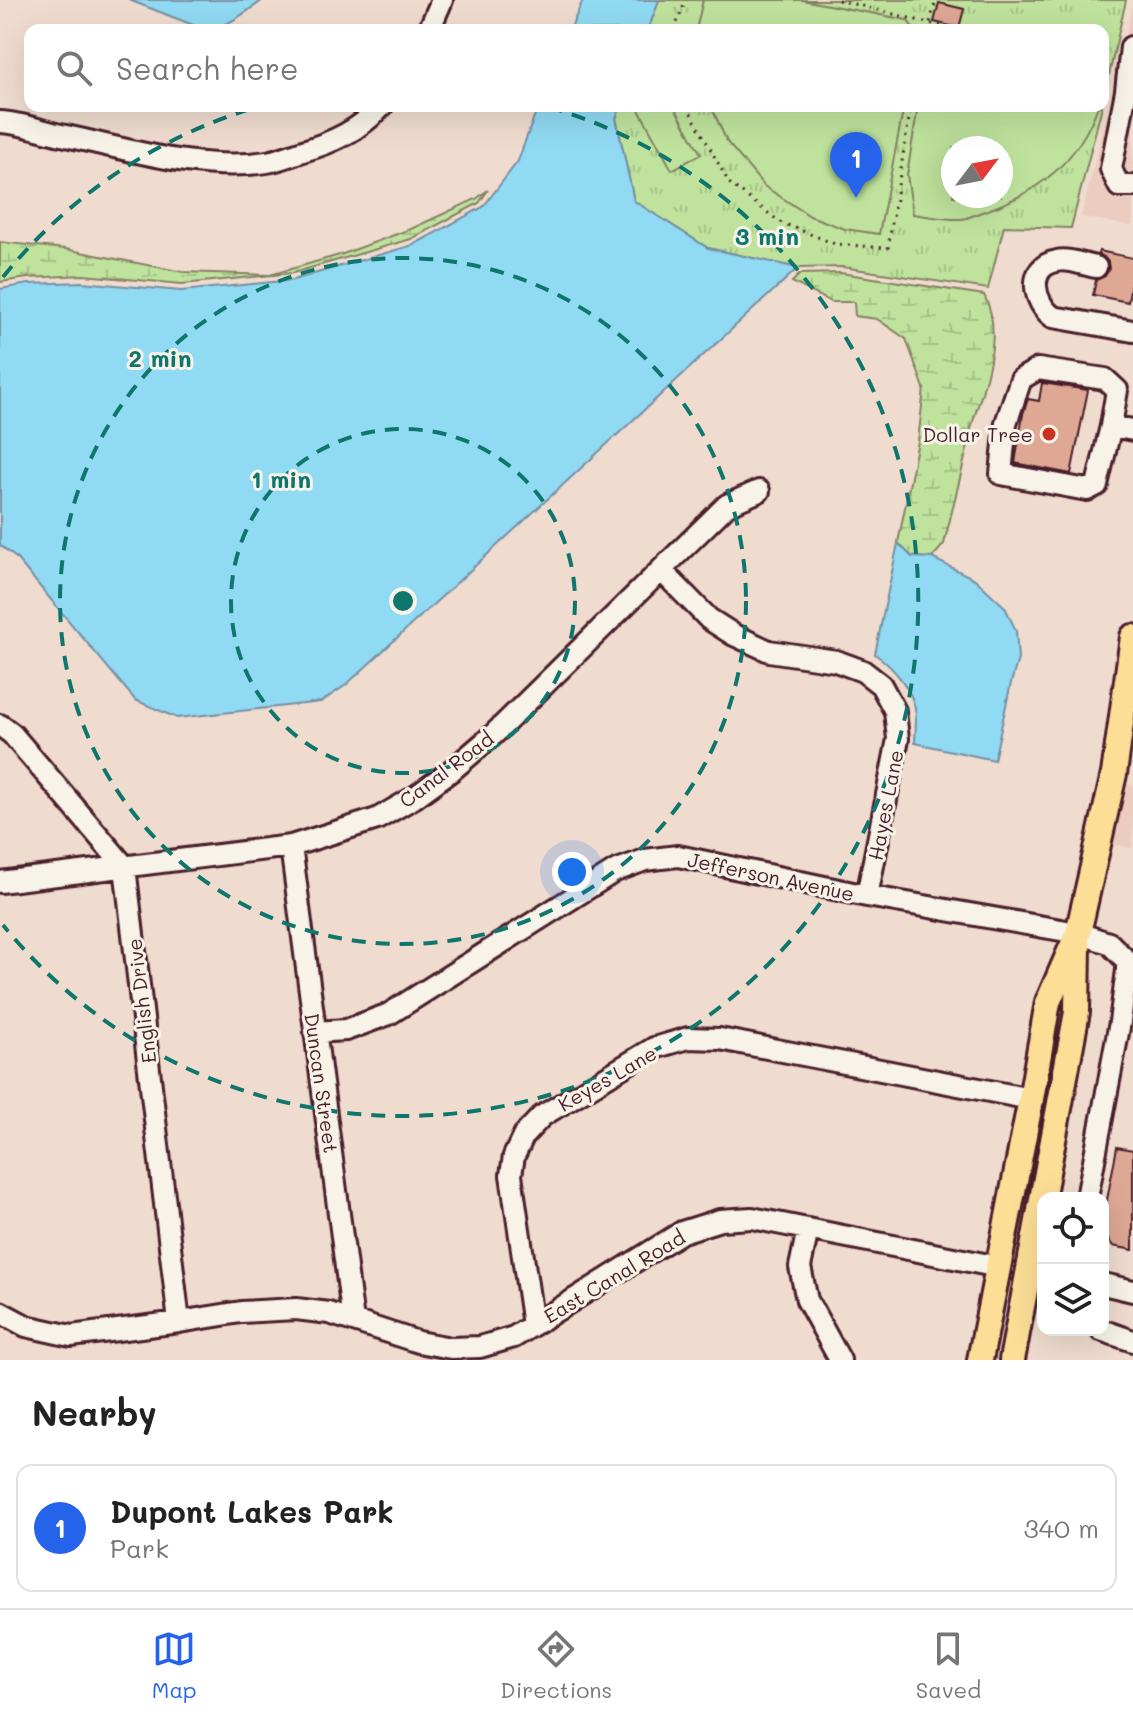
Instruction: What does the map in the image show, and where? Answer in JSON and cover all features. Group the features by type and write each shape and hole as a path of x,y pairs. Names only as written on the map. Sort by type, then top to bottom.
{"main road":[{"path":"980,1360 1048,1002 1078,933 1124,775 1133,637"},
{"path":"1012,1360 1035,1276 1077,1012 1078,933"},
{"path":"1026,1129 1034,1149 1015,1250 1035,1276"}],"street":[{"path":"432,24 442,0"},
{"path":"1132,43 1111,169 1119,186 1133,186"},
{"path":"0,122 17,123 58,135 174,159 222,164 268,162 331,143 376,112"},
{"path":"1096,267 1064,260 1046,265 1038,273 1035,284 1037,299 1044,311 1053,317 1133,331"},
{"path":"1038,369 1105,379 1117,390 1111,426 1097,485 1087,490 1001,474 1006,423 1021,379 1038,369"},
{"path":"1111,426 1133,430"},
{"name":"Canal Road","path":"0,882 291,846 377,819 415,797 493,735 727,505 759,491"},
{"name":"Hayes Lane","path":"661,570 709,619 734,635 769,651 836,661 863,671 881,685 895,711 898,739 867,896"},
{"path":"0,725 12,734 125,867"},
{"name":"Duncan Street","path":"291,846 353,1321"},
{"name":"Jefferson Avenue","path":"315,1032 346,1030 389,1014 615,871 645,860 678,856 867,896 1078,933 1109,943 1127,961 1120,1022 1088,1192"},
{"name":"English Drive","path":"125,867 179,1322"},
{"name":"Keyes Lane","path":"533,1325 511,1175 514,1156 524,1135 542,1116 654,1048 688,1038 720,1039 1031,1099"},
{"name":"East Canal Road","path":"0,1312 26,1326 71,1336 241,1312 296,1309 329,1313 418,1342 451,1348 480,1347 514,1337 682,1232 720,1220 752,1218 999,1267"},
{"path":"808,1229 800,1267 807,1300 840,1360"},
{"path":"1109,1285 1133,1291"},
{"path":"1109,1333 1133,1341"}],"path":[{"path":"676,24 686,0"},
{"path":"838,0 919,24"},
{"path":"930,24 936,0"},
{"path":"690,112 729,183 780,222 835,244 888,248 910,112"}],"shaded area":[{"path":"1133,0 1133,226 1081,217"},
{"path":"1120,783 1133,785 1133,848 1107,843"}],"green space":[{"path":"659,0 1126,0 1109,75 1109,24 650,24"},
{"path":"703,0 802,0 907,20 910,24 697,24"},
{"path":"618,112 1100,112 1071,228 1004,226 988,289 842,267 798,268 708,248 634,201 616,118"},
{"path":"640,112 677,112 701,154 672,170"},
{"path":"714,112 903,112 879,234 845,229 810,216 764,186 727,142"},
{"path":"917,112 1096,112 1080,143 1055,172 1013,199 1013,136 941,136 941,208 993,208 971,217 950,219 913,214 907,175"},
{"path":"488,190 479,203 411,239 293,273 182,284 83,275 0,282 0,242 65,249 183,272 270,275 343,254 413,228 476,199"},
{"path":"841,273 984,295 989,306 993,329 989,366 970,430 944,544 932,558 912,557 898,543 918,441 924,388 906,339 877,319 855,316 854,302 831,302 792,282 800,274"}],"water":[{"path":"129,0 263,0 226,24 191,24"},
{"path":"583,0 659,0 650,24 573,24"},
{"path":"536,112 618,112 616,118 634,201 708,248 798,268 346,685 321,702 177,718 135,700 16,558 0,545 0,289 28,284 82,282 181,291 293,280 413,245 483,207 518,161"},
{"path":"898,543 912,557 932,558 975,579 1005,607 1016,631 1018,659 994,760 915,743 916,713 908,690 899,676 875,654"}],"building":[{"path":"939,3 964,9 960,24 934,22"},
{"path":"1099,251 1133,258 1133,283 1128,302 1093,295 1096,280 1105,276 1109,269 1108,262 1098,254"},
{"name":"Dollar Tree","path":"1042,383 1088,390 1071,474 1015,463 1028,399 1039,401"},
{"path":"1117,1147 1133,1150 1133,1250 1113,1246 1109,1240 1108,1192"}],"place":[{"name":"Dupont Lakes Park","path":"856,198"},
{"name":"Dollar Tree","path":"1049,434"}]}
